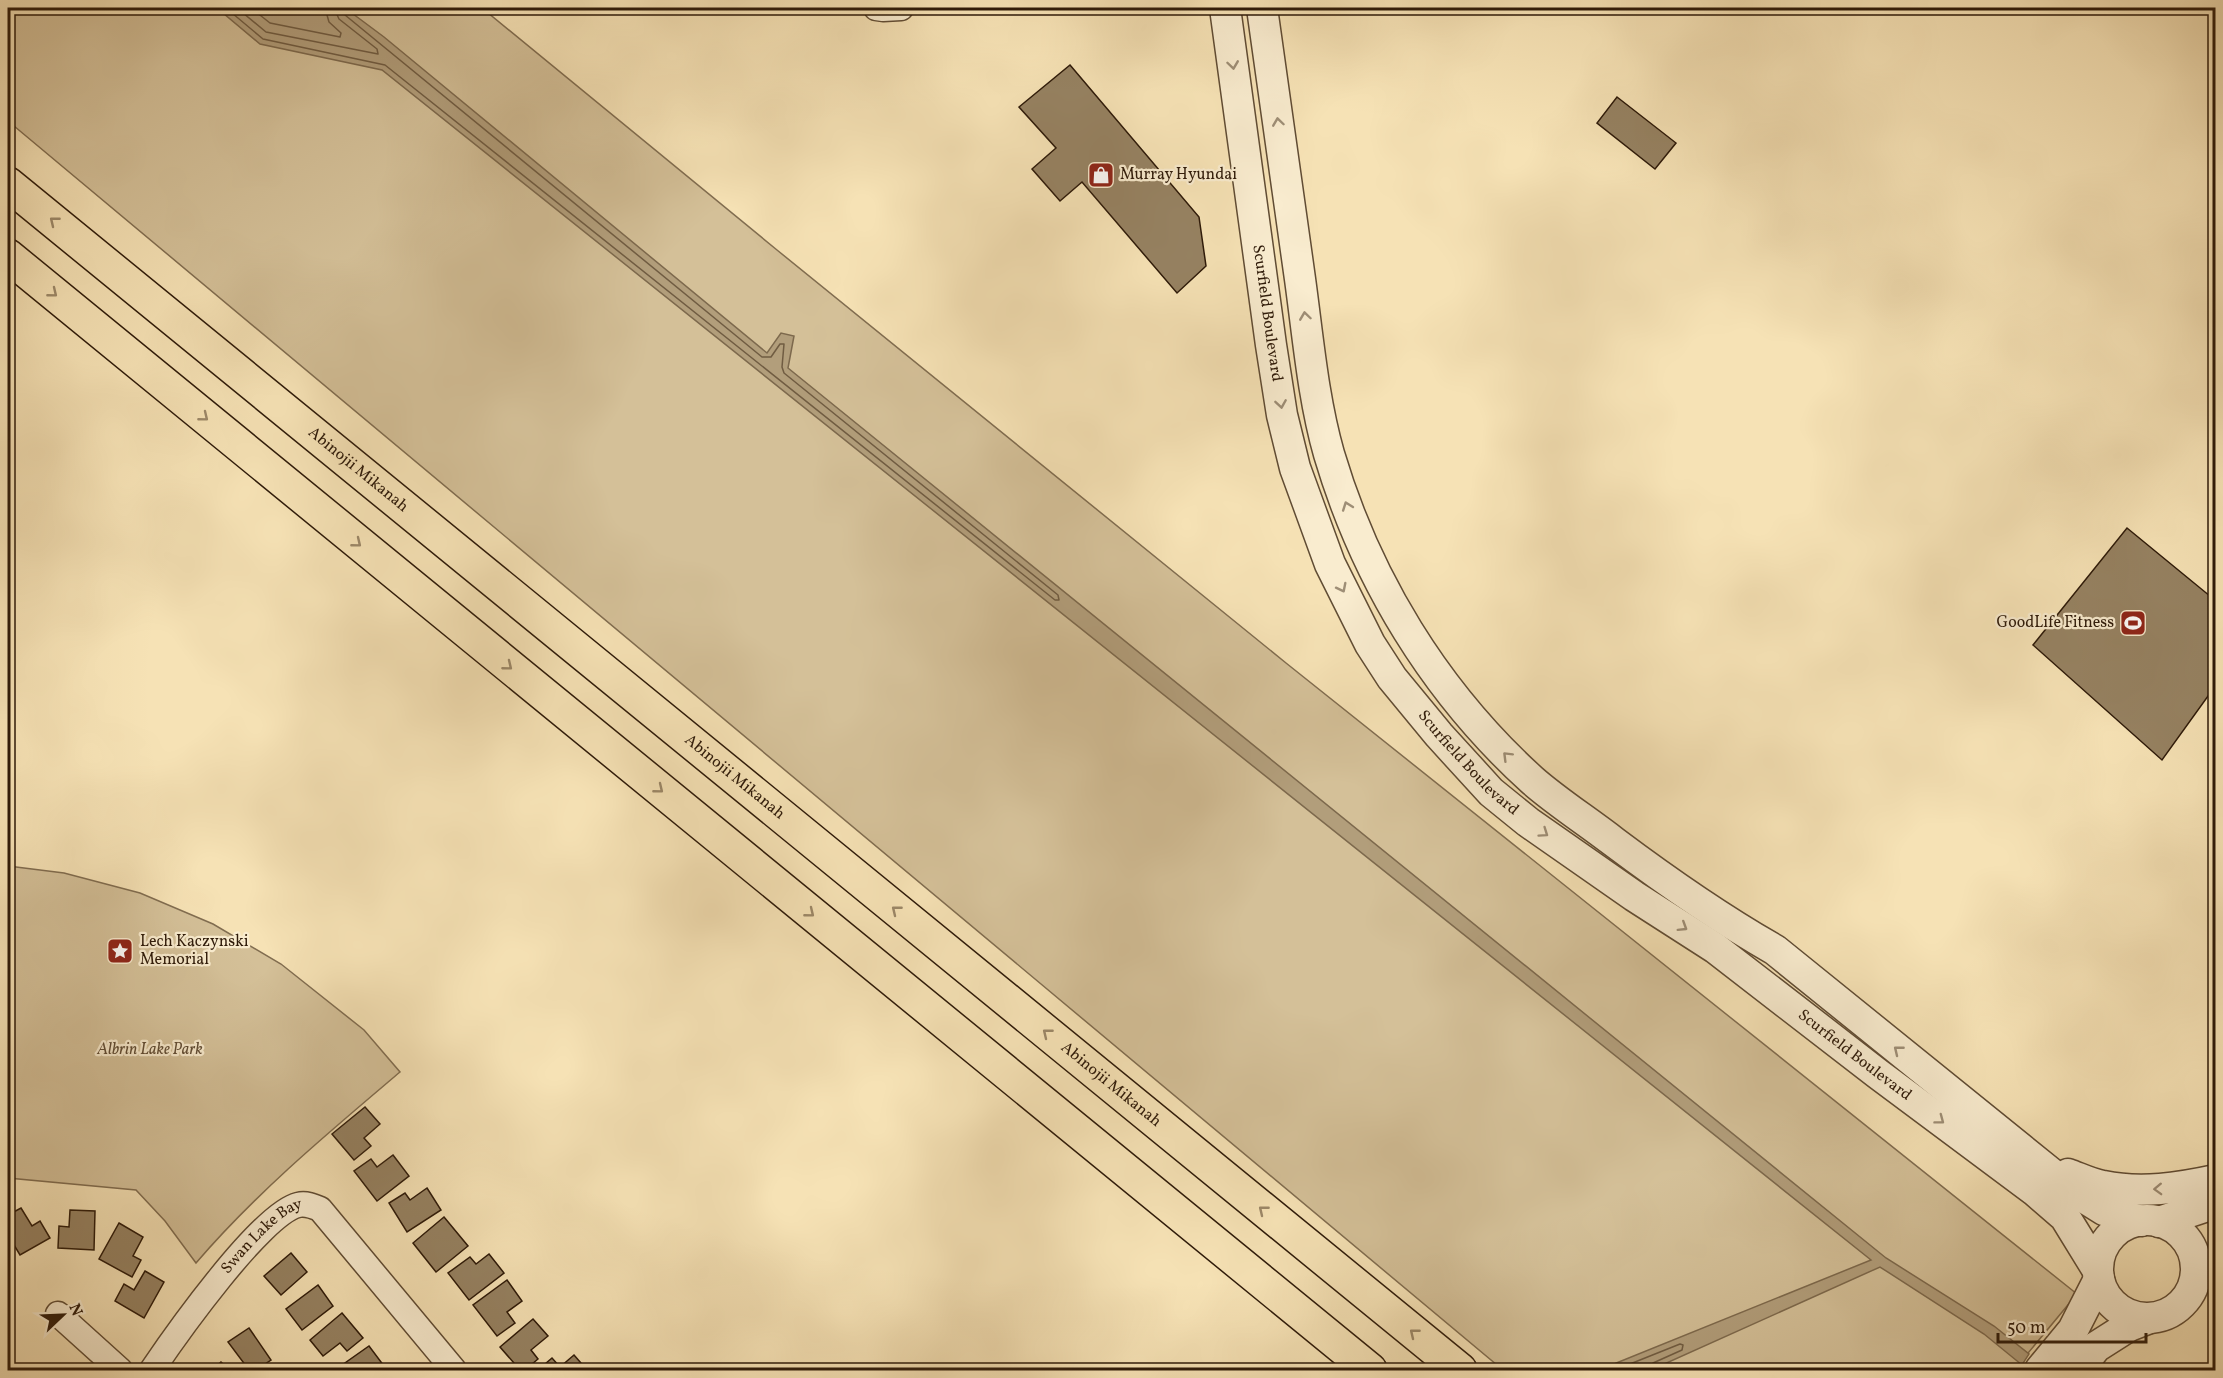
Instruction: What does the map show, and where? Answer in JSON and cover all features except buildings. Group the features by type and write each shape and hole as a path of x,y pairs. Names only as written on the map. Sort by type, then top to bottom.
{"main road":[{"name":"Abinojii Mikanah","path":"8,183 1460,1371"},
{"path":"8,256 1370,1371"}],"street":[{"path":"876,8 901,8"},
{"name":"Scurfield Boulevard","path":"1225,8 1271,345 1282,415 1295,468 1330,564 1370,644 1392,678 1438,735 1491,792 1527,822 1616,884 1715,948 2035,1191 2065,1216 2098,1274"},
{"name":"Scurfield Boulevard","path":"1262,8 1314,383 1329,452 1362,546 1383,589 1406,629 1466,712 1534,782 1652,870 1733,926 1775,950 2042,1167 2104,1210 2150,1221"},
{"path":"2042,1167 2102,1186 2130,1190 2175,1188 2216,1180"},
{"path":"2150,1221 2216,1203"},
{"name":"Swan Lake Bay","path":"152,1371 176,1334 258,1235 278,1215 299,1204 320,1209 454,1371"},
{"path":"2040,1371 2073,1330 2098,1274 2100,1253 2107,1240 2118,1229 2132,1221 2150,1221 2166,1223 2180,1232 2191,1246 2196,1262 2196,1280"},
{"path":"2078,1371 2096,1347 2129,1326 2147,1319 2163,1317 2178,1308 2189,1295 2216,1245"},
{"path":"2098,1274 2107,1298 2118,1310 2132,1317 2147,1319"},
{"path":"58,1314 120,1371"}],"green space":[{"path":"8,8 482,8 1286,663 2077,1294 2014,1370 1503,1370 8,121"},
{"name":"Albrin Lake Park","path":"8,866 64,873 140,893 213,924 281,964 364,1030 400,1072 268,1187 196,1263 165,1221 136,1190 8,1178"}],"water":[{"path":"217,8 345,8 384,37 767,353 781,333 794,336 788,368 1886,1258 1994,1326 2029,1354 2022,1365 1984,1334 1880,1267 1651,1370 1599,1370 1871,1260 382,70 260,44"}],"place":[{"name":"Murray Hyundai","path":"1101,175"},
{"name":"GoodLife Fitness","path":"2133,623"},
{"name":"Lech Kaczynski Memorial","path":"120,951"}]}
